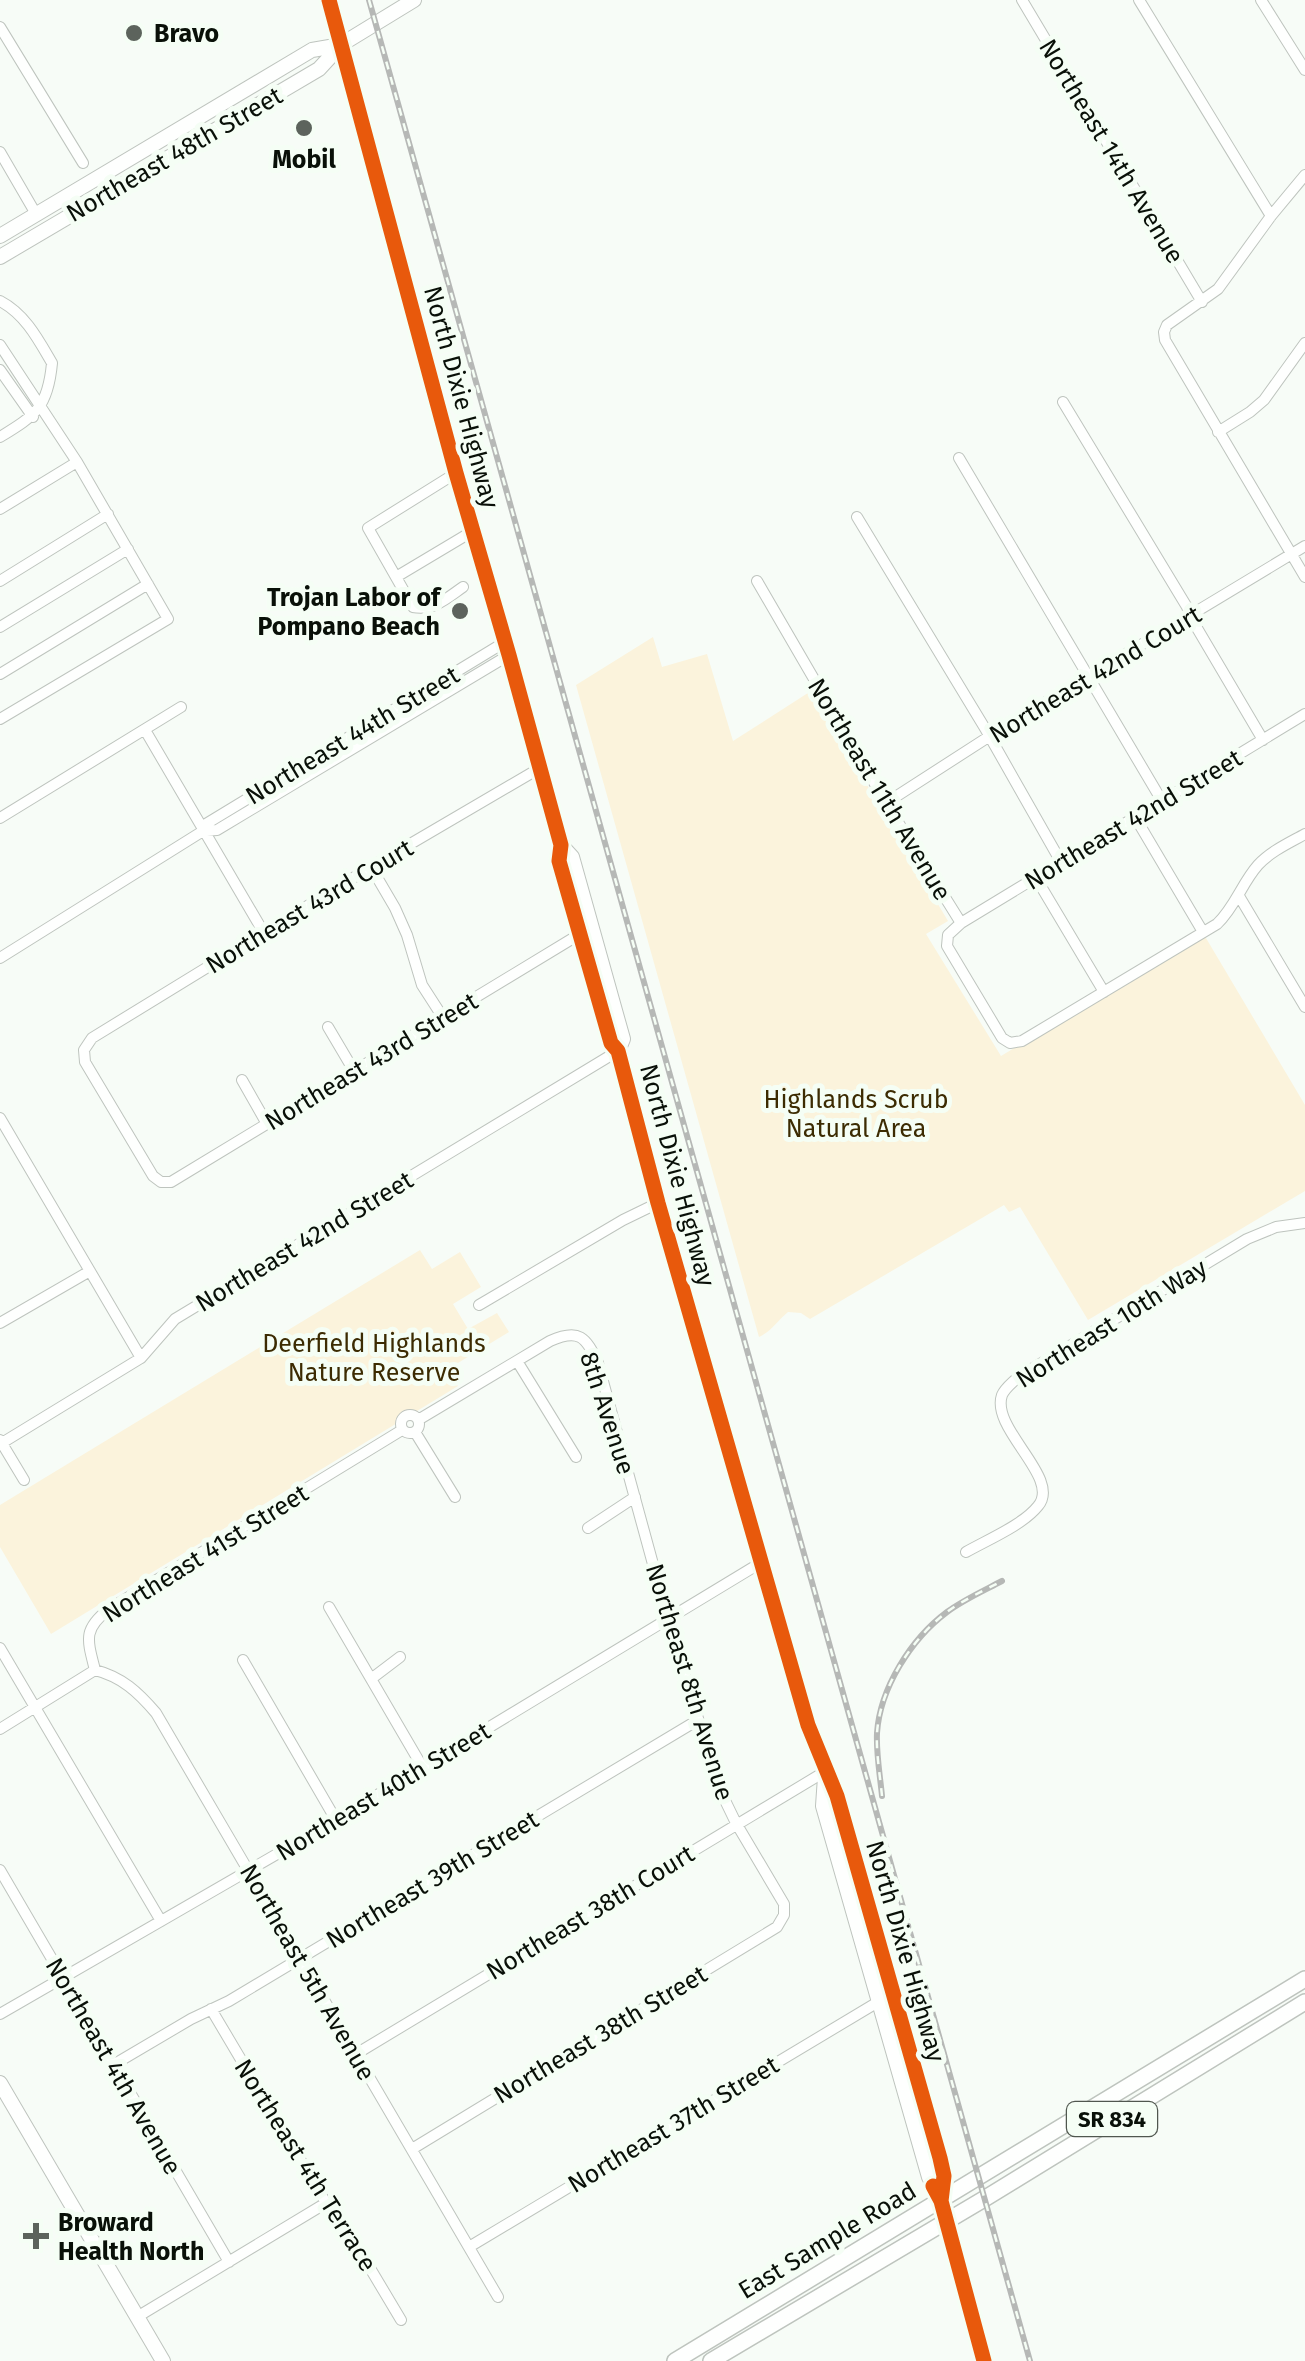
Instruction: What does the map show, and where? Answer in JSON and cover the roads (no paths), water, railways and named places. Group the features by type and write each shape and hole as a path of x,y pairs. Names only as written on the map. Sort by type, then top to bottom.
{"main road":[{"name":"North Dixie Highway","path":"328,0 540,768 561,846 559,861 610,1043 618,1051 808,1725 837,1796 940,2158 944,2176 940,2201"},
{"name":"Northeast 48th Street","path":"0,257 319,69 342,44 414,0"},
{"name":"Northeast 48th Street","path":"0,240 36,214 312,50 342,44"},
{"path":"0,240 43,216 57,202"},
{"name":"North Dixie Highway","path":"561,846 572,857 624,1039 618,1051"},
{"name":"North Dixie Highway","path":"826,1771 824,1806 929,2177 946,2222 979,2359"},
{"name":"East Sample Road","path":"675,2361 1305,1978"},
{"name":"East Sample Road","path":"711,2361 1305,2002"},
{"path":"1178,2079 1180,2064 1190,2048"},
{"path":"0,2083 162,2361"}],"street":[{"name":"Northeast 14th Avenue","path":"1022,0 1202,302"},
{"path":"1140,0 1271,216"},
{"path":"1262,0 1305,70"},
{"path":"0,26 83,163"},
{"path":"0,152 36,214"},
{"path":"1305,175 1218,289 1167,325 1164,332 1164,340 1305,577"},
{"path":"0,301 24,319 52,362 41,407 0,437"},
{"path":"1218,432 1264,400 1305,343"},
{"path":"0,345 77,462 168,618 0,719"},
{"path":"0,370 32,417"},
{"path":"1063,402 1263,740"},
{"path":"959,458 1162,802"},
{"path":"0,510 77,462"},
{"path":"456,472 368,528 414,607 436,605 463,587"},
{"path":"0,580 108,514"},
{"path":"857,516 1061,862"},
{"path":"396,577 473,531"},
{"name":"Northeast 42nd Court","path":"886,803 1305,546"},
{"path":"0,628 128,549"},
{"name":"Northeast 11th Avenue","path":"757,581 961,923 948,935 947,946 1002,1038 1010,1043 1022,1041 1104,992"},
{"path":"0,674 148,584"},
{"name":"Northeast 44th Street","path":"0,958 204,831 217,830 507,648"},
{"path":"0,818 181,707"},
{"name":"Northeast 42nd Street","path":"961,923 1305,714"},
{"path":"145,730 264,934"},
{"name":"Northeast 43rd Court","path":"161,1182 153,1176 86,1062 84,1050 92,1038 540,768"},
{"path":"1135,818 1202,932"},
{"path":"1036,878 1104,992 1227,914 1255,868 1305,834"},
{"path":"371,867 407,935 422,985 442,1016"},
{"path":"1239,896 1305,1007"},
{"name":"Northeast 43rd Street","path":"161,1182 171,1182 580,934"},
{"path":"328,1027 354,1070"},
{"name":"Northeast 42nd Street","path":"1,1441 142,1358 175,1319 618,1051"},
{"path":"242,1080 268,1124"},
{"path":"0,1118 142,1358"},
{"path":"479,1305 658,1203"},
{"name":"Northeast 10th Way","path":"966,1552 1025,1517 1040,1505 1044,1494 1038,1476 1004,1419 1000,1404 1003,1391 1017,1378 1247,1239 1276,1227 1305,1223"},
{"path":"0,1323 90,1271"},
{"name":"8th Avenue","path":"517,1361 563,1335 578,1335 589,1343 598,1364 635,1497 588,1528"},
{"path":"455,1496 416,1426 517,1361 576,1457"},
{"name":"Northeast 41st Street","path":"95,1670 90,1632 93,1622 109,1609 402,1430 400,1422 405,1416 412,1416 416,1426"},
{"path":"1,1441 24,1480"},
{"name":"Northeast 8th Avenue","path":"635,1497 719,1788 784,1904 784,1915"},
{"name":"Northeast 40th Street","path":"0,2014 424,1768 762,1562"},
{"path":"329,1607 424,1768"},
{"path":"0,1648 161,1921"},
{"path":"371,1679 400,1657"},
{"path":"242,1660 336,1820"},
{"path":"0,1730 95,1670"},
{"name":"Northeast 5th Avenue","path":"95,1670 124,1682 156,1713 498,2297"},
{"name":"Northeast 39th Street","path":"112,2065 300,1958 698,1720"},
{"name":"Northeast 38th Court","path":"356,2054 826,1771"},
{"name":"Northeast 4th Avenue","path":"0,1870 229,2262"},
{"name":"Northeast 38th Street","path":"412,2149 777,1927 784,1915"},
{"name":"Northeast 37th Street","path":"469,2247 878,2002"},
{"name":"Northeast 4th Terrace","path":"212,2009 326,2203 401,2320"},
{"path":"137,2317 326,2203"}],"railway":[{"path":"369,0 1030,2361"},
{"path":"882,1796 877,1733 891,1682 910,1650 934,1623 1002,1581"}],"place":[{"name":"Bravo","path":"134,33"},
{"name":"Mobil","path":"304,128"},
{"name":"Trojan Labor of Pompano Beach","path":"460,611"},
{"name":"Broward Health North","path":"36,2236"}],"park label":[{"name":"Highlands Scrub Natural Area","path":"856,1114"},
{"name":"Deerfield Highlands Nature Reserve","path":"374,1358"}]}
